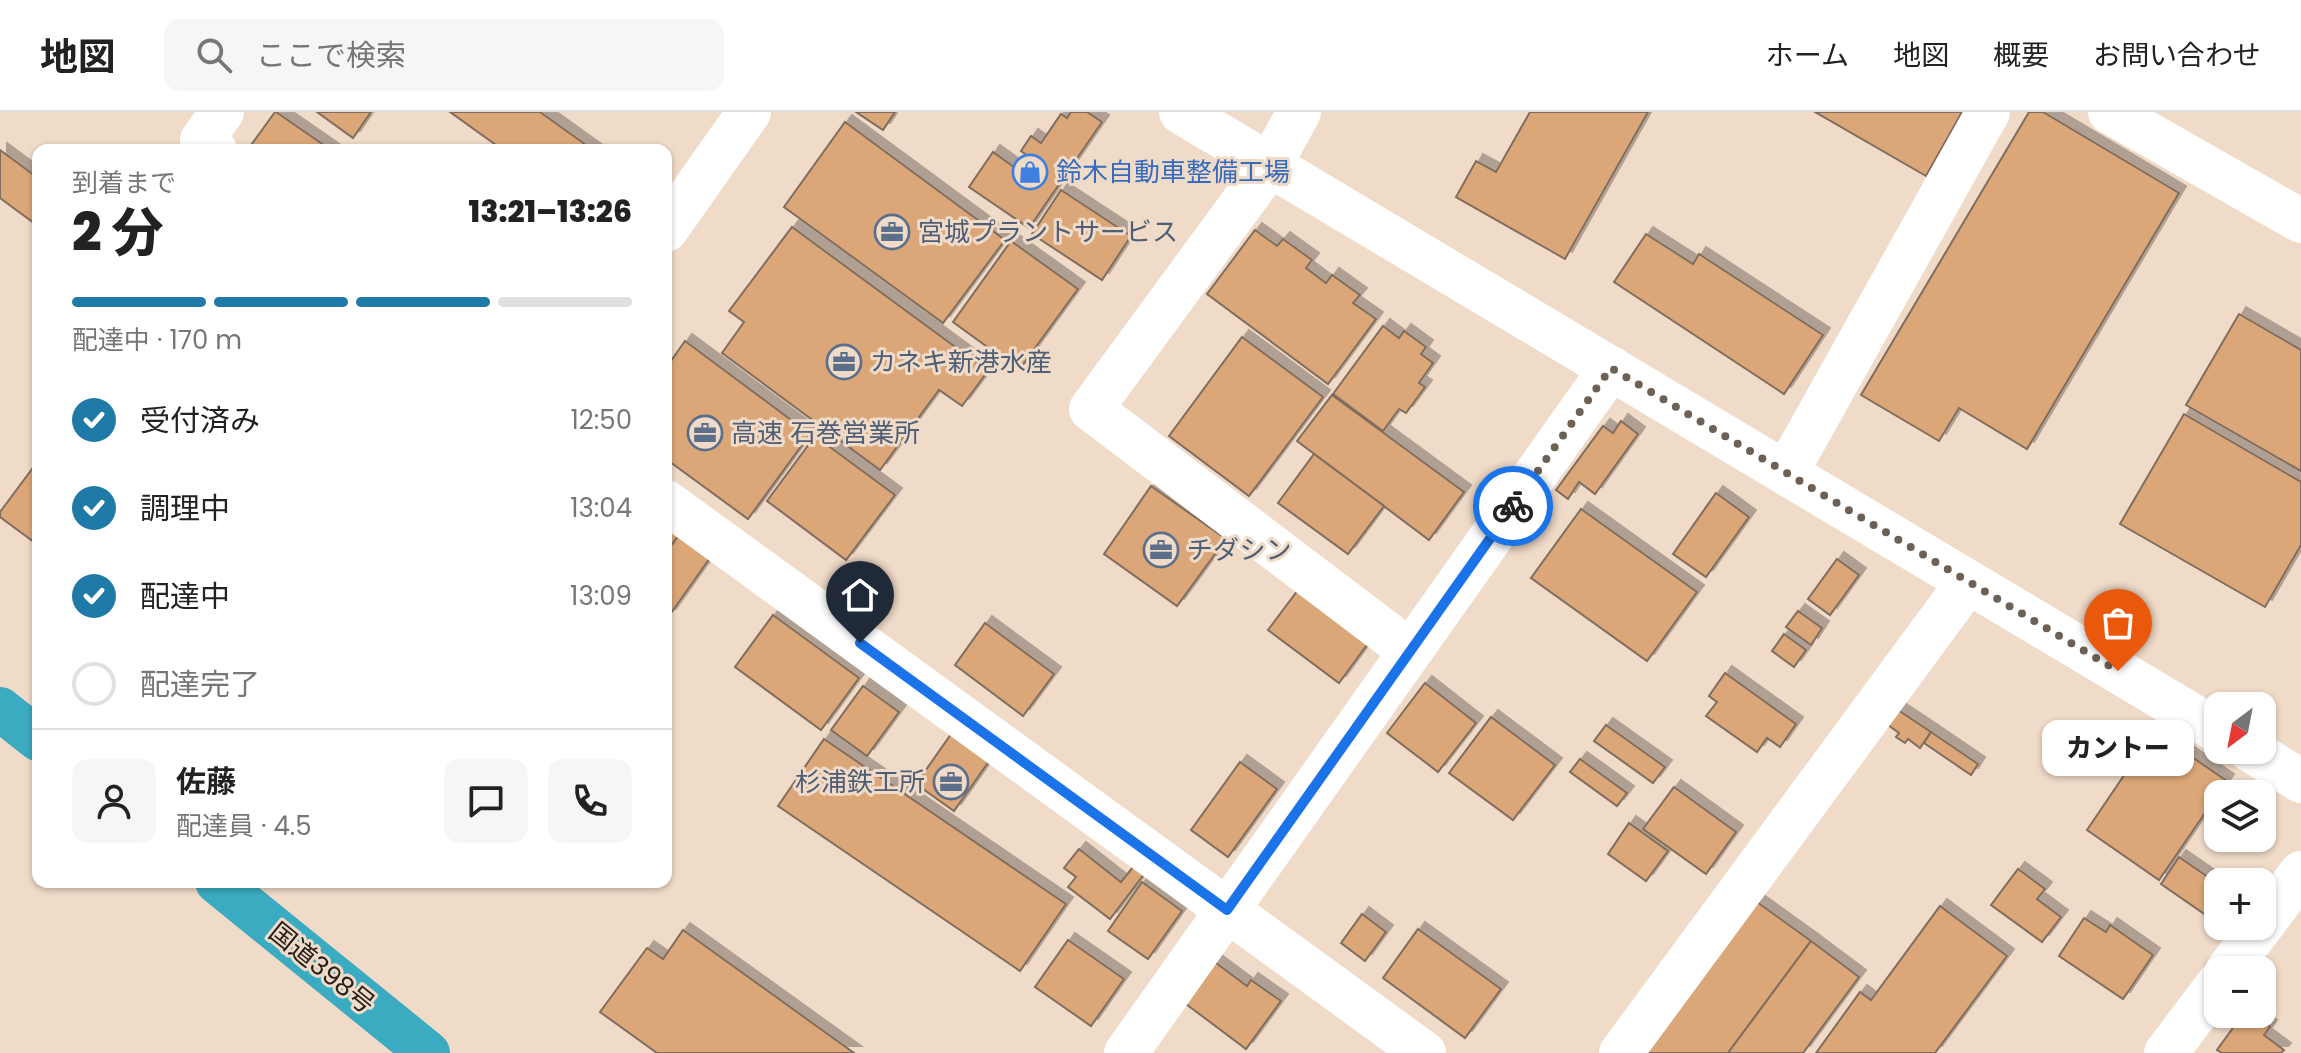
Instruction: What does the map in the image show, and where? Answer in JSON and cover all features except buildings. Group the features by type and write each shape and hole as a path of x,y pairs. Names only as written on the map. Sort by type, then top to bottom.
{"highway":[{"path":"0,709 32,734"},
{"name":"国道398号","path":"224,888 428,1053"}],"street":[{"path":"207,144 202,140 222,112"},
{"path":"672,221 749,112"},
{"path":"1181,112 2204,723"},
{"path":"1299,112 1270,165 1091,409 1410,651"},
{"path":"1786,473 1988,112"},
{"path":"2110,112 2301,221"},
{"path":"1126,1053 1611,368"},
{"path":"672,506 847,610 1227,910 1424,1053"},
{"path":"1621,1053 1968,582"},
{"path":"2273,764 2301,781"},
{"path":"2276,907 2301,873"},
{"path":"2239,956 2251,940"},
{"path":"2166,1053 2204,1003"}],"way so far":[{"path":"1513,506 1611,368 2118,671"}],"place":[{"name":"鈴木自動車整備工場","path":"1030,172"},
{"name":"宮城プラントサービス","path":"892,232"},
{"name":"カネキ新港水産","path":"844,362"},
{"name":"高速 石巻営業所","path":"705,433"},
{"name":"チダシン","path":"1161,550"},
{"name":"カントー","path":"2118,671"},
{"name":"杉浦鉄工所","path":"951,782"}],"route":[{"path":"860,643 1227,910 1513,506"}]}
